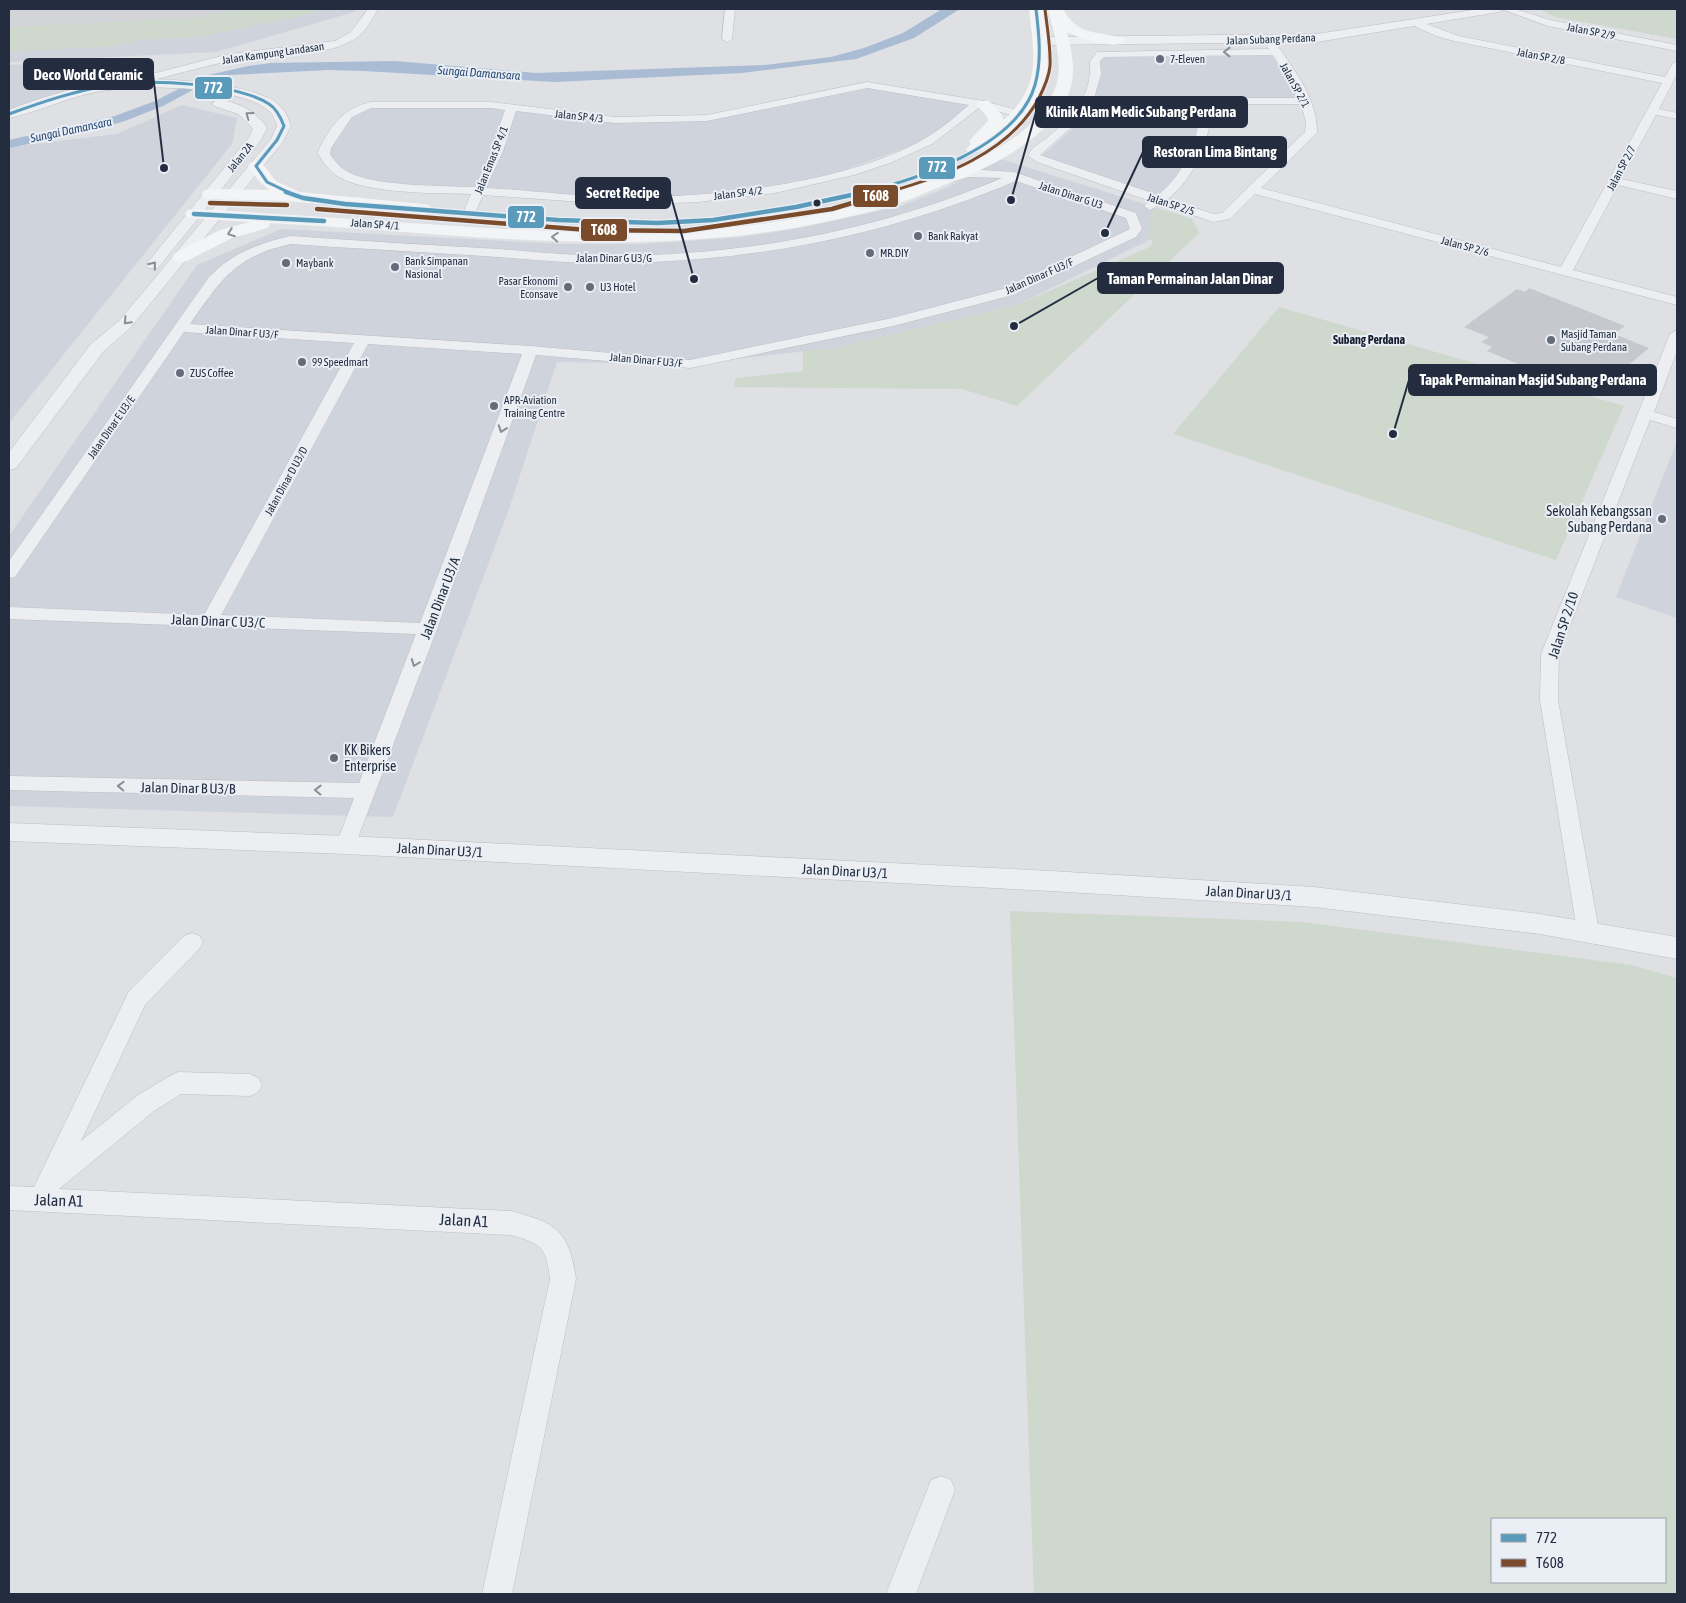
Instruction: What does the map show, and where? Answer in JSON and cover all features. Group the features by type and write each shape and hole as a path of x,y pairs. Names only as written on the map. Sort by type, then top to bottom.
{"main road":[{"name":"Jalan SP 4/1","path":"210,194 287,196 469,213 589,221 684,222 759,213 830,201 924,173 964,154 1001,132 1020,114 1033,95 1041,66 1036,9"},
{"name":"Jalan SP 4/1","path":"194,214 269,217 564,238 686,235 778,226 846,213 906,196 952,178 1020,141 1050,110 1062,91 1066,74 1056,9"},
{"path":"1056,9 1066,25 1075,31 1088,36 1118,40"},
{"path":"1064,57 1069,51 1083,44 1118,40"},
{"path":"981,104 1017,102 1033,95"},
{"path":"964,154 996,122 996,117 981,104"},
{"path":"1020,114 1026,123 1020,141"},
{"path":"256,166 266,183 276,189 318,200"},
{"path":"269,217 263,214 261,210 263,206 287,196"},
{"path":"180,257 255,224 296,219"}],"street":[{"name":"Jalan Kampung Landasan","path":"129,83 218,60 262,52 335,44 349,39 362,28 373,9"},
{"path":"727,39 730,9"},
{"name":"Jalan Subang Perdana","path":"1040,41 1268,40 1334,36 1500,9"},
{"name":"Jalan SP 2/9","path":"1506,9 1548,23 1677,48"},
{"name":"Jalan SP 2/8","path":"1416,22 1440,34 1458,39 1669,81"},
{"name":"Jalan SP 2/1","path":"1250,193 1310,133 1313,123 1306,101 1268,40"},
{"path":"1276,52 1106,52 1095,58 1098,74 1087,101 1306,101"},
{"name":"Jalan SP 2/7","path":"1566,272 1615,180 1626,170 1652,111 1677,65"},
{"name":"Jalan 2A","path":"9,116 75,94 129,83 168,83 212,89 266,102 281,115 284,126 277,140 125,324 97,348"},
{"name":"Jalan SP 4/3","path":"478,191 363,182 336,171 324,154 325,148 348,113 364,106 428,104 512,107 615,120 707,118 867,85 981,104 1020,114"},
{"name":"Jalan 2A","path":"9,116 123,94 156,93 195,98 246,112 255,119 260,128 256,137 144,276"},
{"name":"Jalan SP 2/5","path":"1087,101 1070,125 1036,151 1034,156 1213,218 1222,218 1250,193"},
{"path":"1132,216 1160,200 1177,184 1192,161 1208,114 1207,101"},
{"name":"Jalan SP 4/2","path":"478,191 622,201 738,194 780,187 837,176 883,161 922,145 981,104"},
{"name":"Jalan Emas SP 4/1","path":"469,213 498,151 512,107"},
{"path":"1652,111 1677,116"},
{"path":"1013,176 999,165 1000,159 1020,141"},
{"name":"Jalan Dinar G U3","path":"952,178 968,173 1013,176 1132,216"},
{"name":"Jalan Dinar G U3/G","path":"214,280 237,258 274,243 291,240 556,257 633,259 734,252 818,240 922,214 974,196 1013,176"},
{"path":"1615,180 1677,195"},
{"name":"Jalan SP 2/6","path":"1250,193 1381,218 1566,272 1677,301"},
{"name":"Jalan Dinar F U3/F","path":"181,328 532,350 690,364 893,322 1008,292 1132,234 1136,229 1132,216"},
{"name":"Jalan Dinar E U3/E","path":"9,573 214,280"},
{"path":"9,464 97,348 106,323 111,316"},
{"name":"Jalan SP 2/10","path":"1588,932 1549,700 1550,654 1677,334"},
{"name":"Jalan Dinar D U3/D","path":"209,621 363,340"},
{"name":"Jalan Dinar U3/A","path":"346,845 532,350"},
{"path":"1645,414 1677,424"},
{"name":"Jalan Dinar C U3/C","path":"9,613 428,630"},
{"name":"Jalan Dinar B U3/B","path":"9,783 367,791"},
{"name":"Jalan Dinar U3/1","path":"9,832 346,845 1051,881 1314,897 1530,922 1677,948"},
{"path":"45,1190 137,998 192,942"},
{"path":"45,1190 146,1103 178,1083 250,1085"},
{"name":"Jalan A1","path":"9,1198 45,1190 511,1223 537,1230 554,1242 561,1260 562,1279 497,1594"},
{"path":"901,1594 941,1490"}],"shaded area":[{"path":"9,9 357,9 354,12 216,52 9,62"},
{"path":"247,9 323,9 297,17 202,36 139,40 115,46 9,52 9,25 206,15"},
{"path":"1539,9 1677,9 1677,39 1555,17"},
{"path":"1271,54 1299,98 1201,98 1203,114 1187,160 1173,183 1158,196 1041,156 1075,127 1090,104 1102,74 1100,61 1104,55"},
{"path":"130,59 136,74 9,110 9,65"},
{"path":"868,87 971,104 951,121 916,144 833,174 742,191 676,197 623,198 368,181 352,176 342,169 329,154 330,147 353,113 373,107 491,107 614,122 659,122 704,120"},
{"path":"182,105 237,118 232,144 9,423 9,147 117,134"},
{"path":"1001,159 1192,219 1017,305 835,348 690,364 557,362 509,509 393,817 9,806 9,536 197,265 281,229 561,244 645,244 743,237 805,227 901,206 946,188"},
{"path":"1160,209 1192,219 1199,233 1017,406 962,389 734,387 736,378 803,371 803,351 835,348 1017,305 1150,247 1153,241 1146,236 1150,231 1149,220 1151,218 1149,213"},
{"path":"1279,307 1624,406 1556,560 1173,434"},
{"name":"Sekolah Kebangssan Subang Perdana","path":"1677,441 1677,618 1616,597"},
{"path":"1010,911 1303,922 1631,965 1677,978 1677,1594 1034,1594"}],"water":[{"name":"Sungai Damansara","path":"942,9 960,9 914,38 856,59 742,73 554,82 328,70 231,75 215,78 163,106 125,121 95,130 9,148 9,140 115,116 155,101 204,76 248,66 271,63 395,61 536,73 765,65 831,57 864,48 903,33"}],"building":[{"name":"Masjid Taman Subang Perdana","path":"1529,288 1625,326 1614,334 1649,348 1597,391 1540,367 1535,371 1487,351 1492,347 1481,342 1489,337 1464,327 1517,289 1525,292"}],"taxiway":[{"path":"9,18 193,9"}],"transit line":[{"name":"772","path":"9,114 59,97 112,85 169,83 216,88 255,97 269,104 276,111 284,126 277,140 256,166 261,176 269,184 303,198 367,206 558,220 625,223 698,221 796,207 843,198 888,186 932,170 982,146 1004,130 1023,110 1035,86 1039,61 1036,9"},
{"name":"T608","path":"317,209 588,230 684,231 832,209 928,181 969,162 1007,138 1030,115 1045,87 1050,66 1045,9"},
{"name":"T608","path":"210,203 287,205"},
{"name":"772","path":"194,214 324,221"}],"place":[{"name":"7-Eleven","path":"1160,59"},
{"name":"Deco World Ceramic","path":"164,168"},
{"name":"Klinik Alam Medic Subang Perdana","path":"1011,200"},
{"name":"Restoran Lima Bintang","path":"1105,233"},
{"name":"Bank Rakyat","path":"918,236"},
{"name":"MR.DIY","path":"870,253"},
{"name":"Maybank","path":"286,263"},
{"name":"Bank Simpanan Nasional","path":"395,267"},
{"name":"Secret Recipe","path":"694,279"},
{"name":"Pasar Ekonomi Econsave","path":"568,287"},
{"name":"U3 Hotel","path":"590,287"},
{"name":"Taman Permainan Jalan Dinar","path":"1014,326"},
{"name":"Masjid Taman Subang Perdana","path":"1551,340"},
{"name":"99 Speedmart","path":"302,362"},
{"name":"ZUS Coffee","path":"180,373"},
{"name":"APR-Aviation Training Centre","path":"494,406"},
{"name":"Tapak Permainan Masjid Subang Perdana","path":"1393,434"},
{"name":"Sekolah Kebangssan Subang Perdana","path":"1662,519"},
{"name":"KK Bikers Enterprise","path":"334,758"}],"district":[{"name":"Subang Perdana","path":"1369,340"}]}
